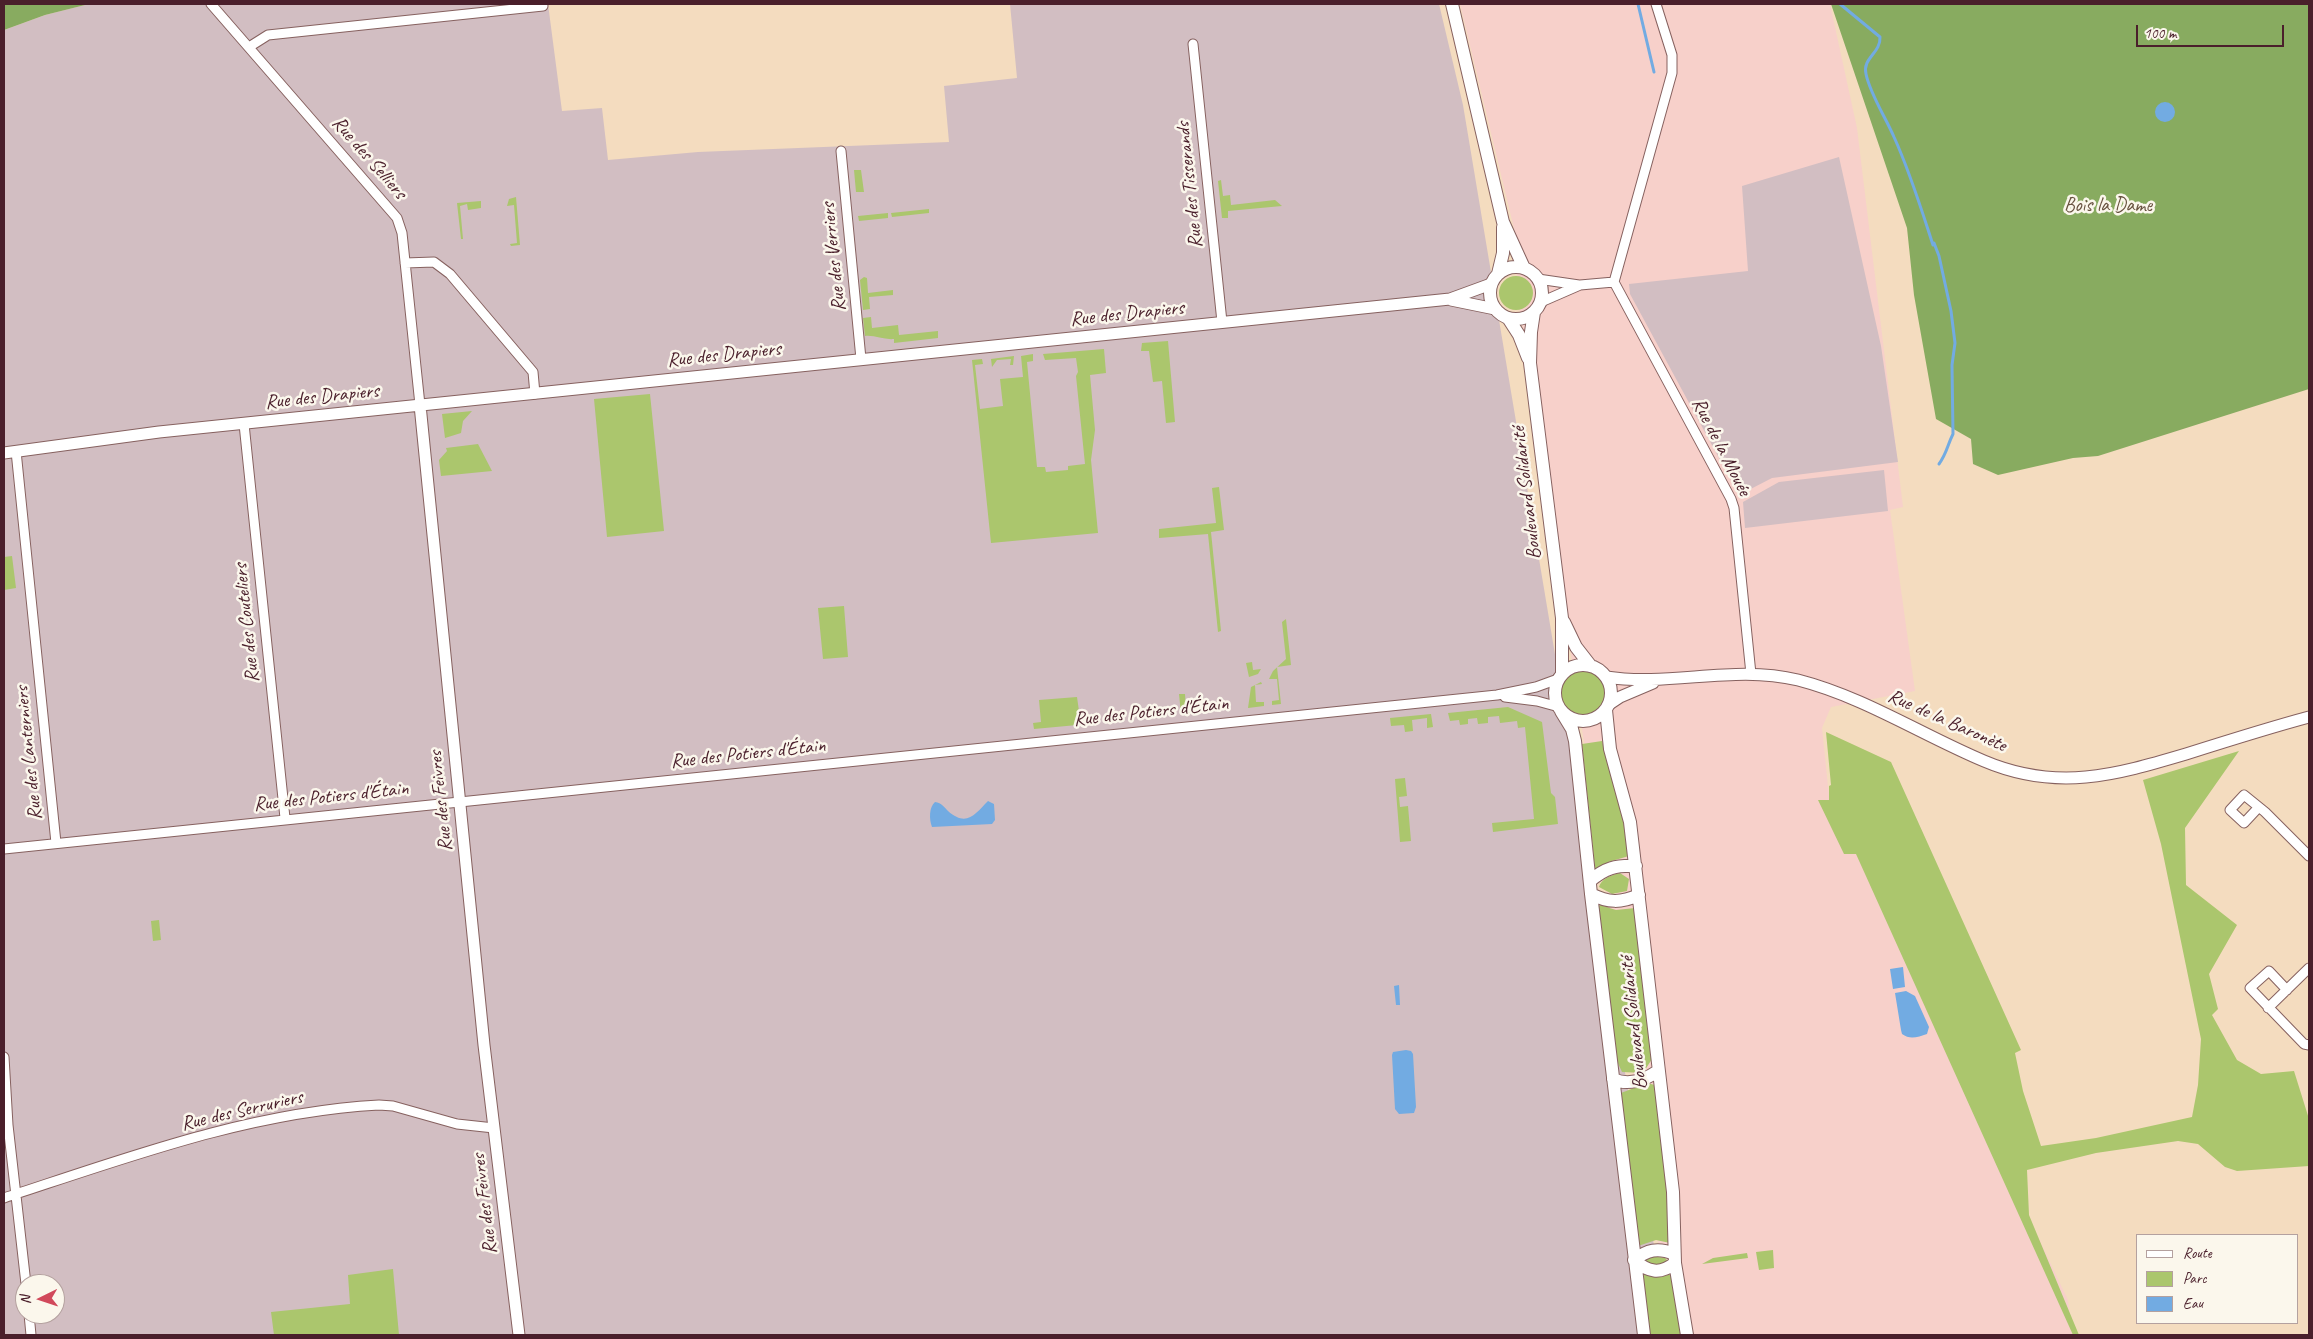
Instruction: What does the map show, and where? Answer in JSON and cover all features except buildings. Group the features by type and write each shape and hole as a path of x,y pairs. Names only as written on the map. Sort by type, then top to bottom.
{"main road":[{"path":"1452,4 1503,222 1524,268 1538,279 1541,286 1537,307 1522,319 1508,318 1495,309 1490,292 1503,253 1503,222"},
{"path":"1495,279 1506,269 1524,268"},
{"name":"Boulevard Solidarité","path":"1537,307 1531,332 1530,363 1562,618 1560,676"},
{"name":"Boulevard Solidarité","path":"1508,318 1519,335 1530,363"},
{"name":"Boulevard Solidarité","path":"1562,618 1576,647 1590,665"},
{"path":"1576,665 1590,665 1599,669 1606,676 1611,693 1607,707 1594,719 1584,721 1570,718 1560,709 1554,692 1560,676 1576,665"},
{"name":"Boulevard Solidarité","path":"1607,707 1607,735 1629,816 1636,866 1673,1192 1675,1259 1687,1335"},
{"name":"Boulevard Solidarité","path":"1560,709 1572,729 1575,741 1612,1079 1644,1335"},
{"path":"1636,866 1607,868 1590,888 1610,901 1625,901 1639,895"},
{"path":"1612,1079 1619,1082 1633,1082 1648,1078 1658,1072"},
{"path":"1649,1250 1664,1250 1675,1259 1667,1270 1654,1272 1643,1268 1634,1260 1649,1250"}],"street":[{"name":"Rue des Selliers","path":"211,4 392,211 402,233 405,263"},
{"path":"1538,279 1580,286 1614,282 1672,73 1672,55 1656,4"},
{"path":"249,47 268,35 543,6"},
{"name":"Rue des Tisserands","path":"1193,44 1222,322"},
{"name":"Rue des Verriers","path":"841,151 861,359"},
{"path":"405,263 434,262 450,274 533,372 535,394"},
{"name":"Rue des Feivres","path":"405,263 494,1128 498,1148 519,1335"},
{"name":"Rue des Drapiers","path":"1450,300 1495,279"},
{"name":"Rue de la Mouée","path":"1614,282 1731,499 1734,508 1751,674"},
{"path":"1537,307 1580,286"},
{"name":"Rue des Drapiers","path":"10,452 108,438 420,405 1450,300 1495,309"},
{"name":"Rue des Couteliers","path":"244,424 285,818"},
{"name":"Rue des Lanterniers","path":"10,452 56,843"},
{"name":"Rue de la Baronète","path":"1606,676 1657,681 1751,674 1775,676 1826,688 1985,762 2014,770 2059,778 2095,777 2128,771 2309,717"},
{"name":"Rue des Potiers d'Étain","path":"4,849 285,818 1497,696 1534,688 1560,676"},
{"name":"Rue de la Baronète","path":"1607,707 1620,696 1657,681"},
{"name":"Rue des Potiers d'Étain","path":"1497,696 1537,701 1560,709"},
{"path":"2258,808 2265,812 2309,856"},
{"path":"2268,1008 2309,968"},
{"path":"2287,990 2268,971 2250,988 2304,1044 2309,1045"},
{"path":"4,1057 25,1274"},
{"name":"Rue des Serruriers","path":"4,1198 228,1128 293,1114 379,1105 393,1106 457,1124 494,1128"}],"shaded area":[{"path":"89,4 548,4 562,111 602,108 608,160 698,152 949,142 944,86 1017,78 1010,4 1439,4 1463,105 1669,1335 4,1335 4,30 45,15"},
{"path":"1460,4 1830,4 1857,128 1903,507 1890,510 1915,691 1831,707 1822,728 1829,796 2068,1300 2073,1335 1672,1335 1517,291 1516,237"},
{"path":"1839,157 1881,346 1898,462 1772,478 1739,495 1630,294 1629,284 1748,271 1742,186"},
{"path":"1884,470 1888,511 1745,528 1743,502 1779,482"}],"green space":[{"path":"4,4 89,4 45,15 4,30"},
{"name":"Bois la Dame","path":"1831,4 2309,4 2309,389 2098,456 2073,458 1998,475 1973,464 1971,439 1936,419 1914,295 1907,228"},
{"path":"854,170 861,170 864,192 856,192"},
{"path":"1221,180 1223,196 1230,195 1231,205 1275,200 1282,206 1228,211 1228,218 1222,218 1218,181"},
{"path":"516,197 520,245 511,246 510,244 517,243 514,205 507,206 509,199"},
{"path":"481,201 481,208 468,210 467,204 460,206 463,239 461,239 457,203"},
{"path":"929,209 929,213 892,217 891,213"},
{"path":"888,213 888,218 859,221 858,216"},
{"path":"1516,276 1528,281 1533,293 1528,305 1516,310 1504,305 1499,293 1504,281"},
{"path":"864,277 867,278 868,293 893,290 893,295 869,297 870,309 863,310 860,280"},
{"path":"871,317 872,328 898,325 899,335 938,331 938,338 894,343 894,339 865,336 863,318"},
{"path":"1168,341 1175,422 1166,423 1162,381 1153,382 1149,351 1141,351 1142,343"},
{"path":"1104,349 1106,373 1090,375 1095,430 1091,460 1098,533 991,543 972,360 982,359 983,364 975,365 980,409 1003,406 1000,379 1023,377 1021,356 1033,354 1033,361 1027,362 1037,467 1045,467 1046,472 1068,470 1068,466 1085,464 1076,376 1078,372 1076,358 1045,360 1043,354"},
{"path":"1014,356 1013,365 1010,365 1011,359 997,360 992,367 991,359"},
{"path":"650,394 664,531 607,537 594,399"},
{"path":"472,411 463,421 461,433 445,438 442,414"},
{"path":"478,444 492,471 441,476 439,460 447,451 446,448"},
{"path":"1219,487 1224,530 1211,532 1221,631 1218,632 1208,534 1159,538 1159,529 1216,523 1212,488"},
{"path":"12,556 16,588 4,590 4,557"},
{"path":"844,606 848,657 823,659 818,608"},
{"path":"1286,619 1291,665 1277,667 1286,659 1282,622"},
{"path":"1252,662 1253,670 1261,669 1258,674 1249,677 1246,663"},
{"path":"1277,667 1281,704 1272,705 1272,701 1279,700 1277,679 1269,679"},
{"path":"1583,671 1595,675 1601,681 1605,693 1601,705 1595,711 1583,715 1571,711 1565,705 1561,693 1565,681 1571,675"},
{"path":"1255,685 1256,702 1264,702 1264,706 1248,708 1251,687"},
{"path":"1179,694 1185,694 1186,709 1194,708 1194,713 1181,714"},
{"path":"1077,697 1080,718 1088,724 1034,729 1033,723 1041,722 1039,700"},
{"path":"1508,707 1542,722 1551,793 1555,797 1558,824 1493,832 1492,823 1534,819 1525,727 1518,728 1517,721 1500,723 1499,716 1488,717 1488,723 1478,724 1477,718 1468,719 1468,724 1460,725 1459,720 1450,721 1448,713"},
{"path":"1431,714 1433,727 1427,728 1427,718 1412,720 1413,731 1405,732 1404,725 1391,726 1390,718"},
{"path":"1826,732 1891,762 2021,1050 2015,1053 2023,1091 2041,1146 2096,1138 2192,1117 2198,1085 2201,1039 2161,844 2143,780 2239,751 2185,828 2186,885 2237,925 2209,974 2218,1009 2212,1015 2237,1060 2261,1074 2294,1071 2309,1119 2309,1166 2237,1171 2225,1167 2198,1144 2178,1141 2096,1153 2027,1170 2029,1215 2079,1335 2073,1335 1856,854 1844,854 1818,800 1829,800 1829,786 1831,785"},
{"path":"1602,741 1624,825 1629,856 1608,862 1598,870 1595,869 1582,744"},
{"path":"1405,778 1407,796 1399,797 1400,807 1408,806 1411,841 1400,842 1395,779"},
{"path":"1620,873 1629,879 1627,891 1612,894 1599,887 1607,878"},
{"path":"1600,905 1616,910 1635,908 1652,1059 1643,1073 1622,1072 1617,1061 1598,908"},
{"path":"159,920 161,940 153,941 151,921"},
{"path":"1647,1083 1655,1085 1669,1208 1670,1243 1656,1240 1638,1246 1621,1093"},
{"path":"1773,1250 1774,1268 1759,1270 1756,1252"},
{"path":"1747,1253 1748,1258 1702,1264 1713,1258"},
{"path":"1651,1256 1665,1258 1668,1261 1661,1268 1645,1262"},
{"path":"393,1269 399,1335 274,1335 271,1312 350,1304 348,1275"},
{"path":"1642,1274 1659,1277 1672,1274 1682,1335 1650,1335"}],"water":[{"path":"2161,102 2169,102 2175,108 2175,116 2169,122 2161,122 2155,116 2155,108"},
{"path":"988,801 994,804 995,820 992,824 932,827 930,813 935,802 941,804 955,816 966,818 975,814"},
{"path":"1903,967 1905,987 1893,989 1890,969"},
{"path":"1399,985 1400,1005 1396,1005 1394,986"},
{"path":"1906,991 1915,996 1929,1027 1927,1034 1911,1037 1902,1034 1895,993"},
{"path":"1411,1051 1413,1054 1416,1107 1414,1113 1399,1114 1395,1109 1392,1055 1393,1052"}],"waterway":[{"path":"1638,4 1654,72"},
{"path":"1840,4 1880,37 1880,43 1865,68 1868,82 1905,163 1933,245 1934,243 1939,256 1951,311 1955,343 1952,365 1953,434 1939,464"}]}
